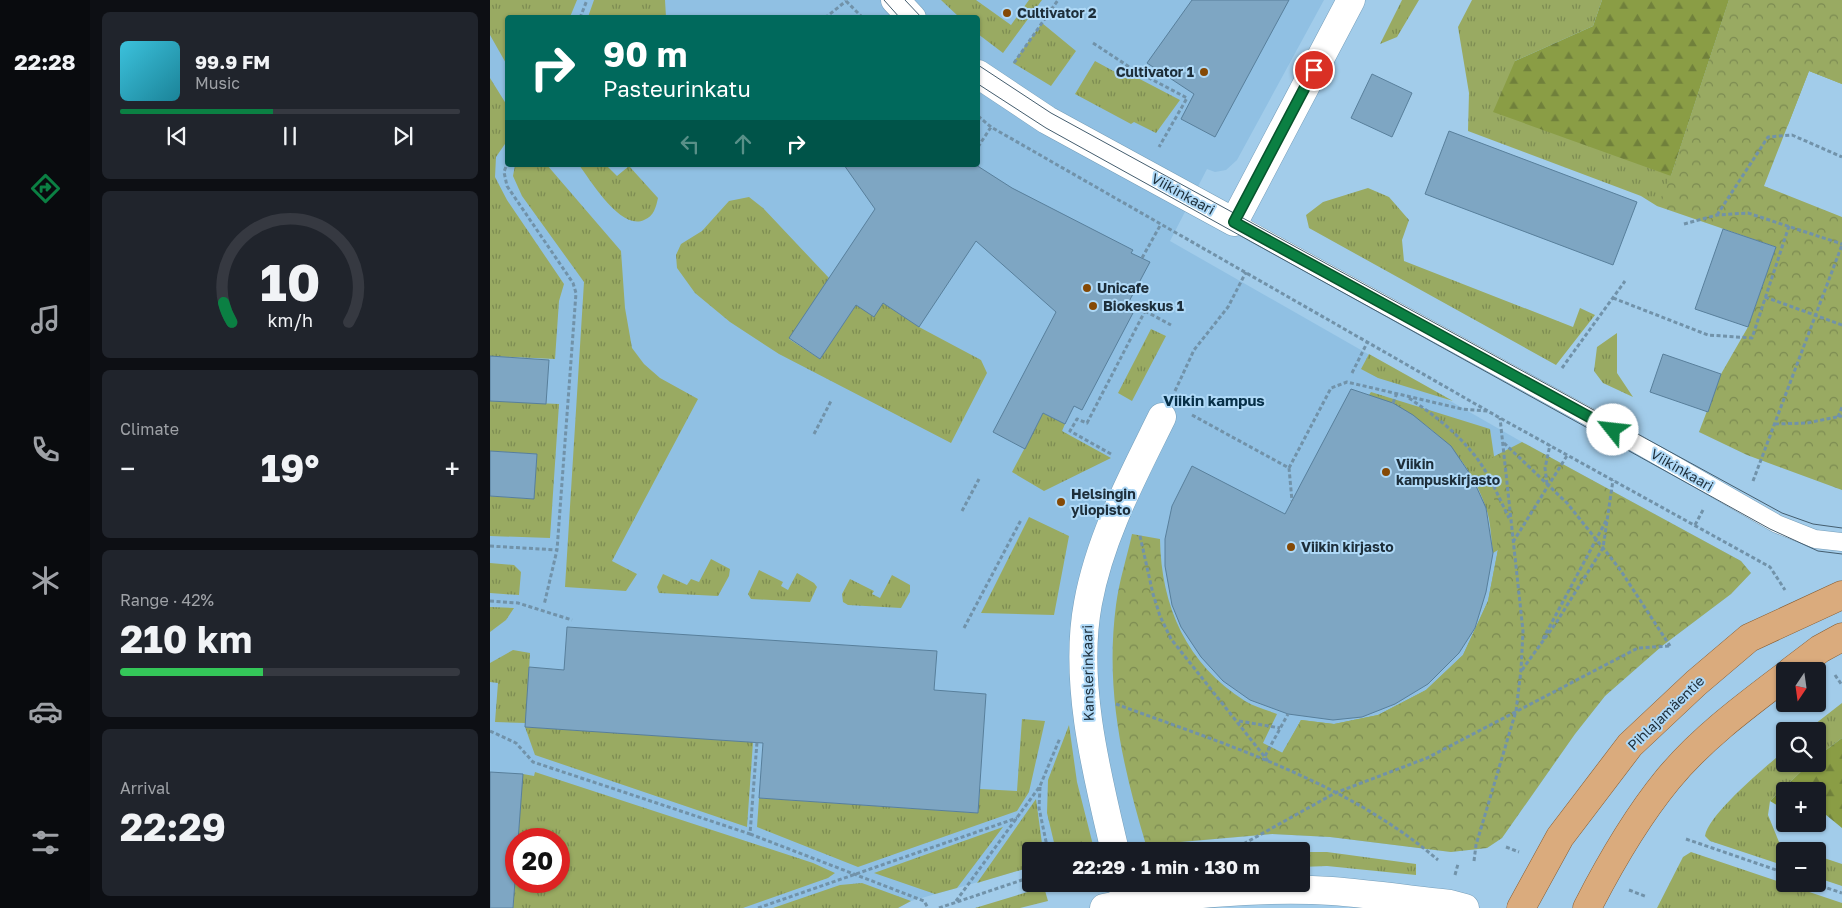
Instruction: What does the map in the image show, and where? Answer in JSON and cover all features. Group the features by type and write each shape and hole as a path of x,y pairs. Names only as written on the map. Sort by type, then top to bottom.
{"main road":[{"name":"Pihlajamäentie","path":"1521,908 1560,837 1630,745 1696,683 1748,638 1842,595"},
{"path":"1802,662 1820,648 1842,637"},
{"path":"1587,908 1612,860 1668,779 1726,721 1776,683"}],"street":[{"path":"895,0 909,15"},
{"path":"1234,222 1351,0"},
{"name":"Viikinkaari","path":"980,75 1047,120 1234,222"},
{"name":"Kanslerinkaari","path":"1114,842 1089,733 1084,638 1088,603 1104,544 1137,468 1166,410"},
{"path":"1120,901 1237,892 1331,891 1450,904 1465,908"}],"lane":[{"name":"Viikinkaari","path":"1234,222 1613,430 1777,524 1815,539 1842,542"}],"path":[{"path":"581,15 587,0"},
{"path":"828,15 845,0 860,15"},
{"path":"1009,70 1058,0"},
{"path":"1093,44 1134,70 1187,98 1156,152"},
{"path":"980,118 991,127 1500,418 1770,566 1784,588"},
{"path":"980,144 991,127"},
{"path":"1717,215 1768,137 1792,135 1842,157"},
{"path":"506,167 504,172 506,186 572,283 576,294 557,550 544,605"},
{"path":"1684,224 1717,215 1748,213 1842,245 1752,481"},
{"path":"1142,258 1161,224"},
{"path":"1613,298 1708,335 1752,338 1789,226"},
{"path":"1246,272 1228,307 1194,350 1166,410 1289,468"},
{"path":"1562,368 1625,281"},
{"path":"1765,297 1842,325"},
{"path":"1138,307 1171,325"},
{"path":"1137,468 1070,431 1077,419 1087,423 1145,311"},
{"path":"1352,373 1368,342"},
{"path":"1292,501 1289,468 1331,388 1347,382 1462,409 1491,412"},
{"path":"1393,404 1398,393"},
{"path":"1407,396 1430,413 1471,450 1483,467 1510,520"},
{"path":"814,434 831,401"},
{"path":"1775,424 1807,423 1840,417 1842,407"},
{"path":"1474,861 1476,845 1516,711 1522,670 1523,631 1500,418"},
{"path":"1245,842 1335,793 1427,758 1638,648 1670,646 1619,568 1567,503 1503,442"},
{"path":"1548,484 1544,468 1550,445"},
{"path":"1512,543 1568,454"},
{"path":"962,511 979,479"},
{"path":"1522,670 1556,623 1603,548 1613,480"},
{"path":"1695,525 1704,508"},
{"path":"1537,649 1608,516"},
{"path":"964,628 1021,520"},
{"path":"1140,533 1153,594 1160,616 1171,639 1269,762"},
{"path":"490,546 557,550"},
{"path":"490,601 518,603 572,620"},
{"path":"1113,703 1269,762 1335,793 1412,838 1438,860"},
{"path":"1265,756 1288,714"},
{"path":"1238,721 1280,728"},
{"path":"956,901 1040,786 1061,737 1060,729"},
{"path":"490,731 516,743 533,762 750,834 924,901 928,908"},
{"path":"750,834 757,742"},
{"path":"1040,786 1039,808 1046,842"},
{"path":"758,908 1017,818"},
{"path":"1686,839 1776,870"},
{"path":"939,908 1022,879"},
{"path":"1826,888 1842,893"}],"shaded area":[{"name":"Helsingin yliopisto","path":"490,0 1324,0 1237,160 1226,170 1215,172 1207,169 1170,241 1522,442 1741,561 1751,573 1731,594 1662,646 1605,696 1575,734 1502,838 1487,848 1451,852 1330,837 1272,834 1184,842 1022,842 1022,870 911,901 898,908 490,908"}],"green space":[{"path":"490,0 577,0 571,15 505,15 505,61 490,35"},
{"path":"594,0 665,0 666,15 589,15"},
{"path":"941,0 976,0 1011,25 1029,0 1042,0 1003,53 980,36 980,15 957,15"},
{"path":"1402,0 1419,0 1397,37 1380,44"},
{"path":"1472,0 1602,0 1593,26 1515,61 1671,176 1729,0 1842,0 1842,84 1809,71 1788,125 1714,210 1657,206 1641,196 1468,131 1469,93 1458,27"},
{"path":"1602,0 1729,0 1671,176 1493,112 1515,61 1593,26"},
{"path":"1729,0 1842,0 1842,84 1809,71 1764,186 1842,217 1842,490 1747,455 1699,432 1721,374 1748,327 1776,247 1657,206 1671,176"},
{"path":"1042,23 1076,51 1051,86 1013,63"},
{"path":"1095,61 1128,79 1132,75 1180,100 1156,133 1134,122 1131,124 1075,94"},
{"path":"490,78 505,102 505,144 496,157 495,177 507,200 564,284 559,301 555,359 490,356"},
{"path":"515,167 549,167 621,251 625,308 632,348 644,364 660,378 698,399 612,561 637,574 626,591 565,587 584,282 522,196 513,176"},
{"path":"580,167 608,167 617,176 630,167 658,198 652,214 644,220 635,221 616,212"},
{"path":"1368,188 1389,197 1409,220 1402,240 1404,261 1573,327 1580,308 1595,315 1556,365 1309,228 1306,215 1323,202"},
{"path":"749,197 763,208 829,278 789,339 820,359 856,305 874,316 883,303 919,327 981,360 987,373 951,443 779,354 730,322 695,293 677,268 676,255 681,244 702,231 729,201"},
{"path":"1151,329 1166,336 1132,401 1118,393"},
{"path":"1617,333 1617,373 1633,397 1603,383 1594,371 1597,347"},
{"path":"1369,354 1453,401 1378,378 1361,369"},
{"path":"1371,392 1490,429 1516,604 1332,784 1282,753 1301,720 1334,724 1378,715 1426,690 1463,655 1488,601 1498,550 1493,553 1486,508 1468,469 1441,438 1425,424 1389,403 1369,395"},
{"path":"490,401 559,404 550,538 490,536 490,496 533,499 537,454 490,451"},
{"path":"1043,413 1065,424 1062,431 1111,458 1044,491 1012,472"},
{"path":"1522,442 1741,561 1751,573 1731,594 1662,646 1605,696 1575,734 1502,838 1487,848 1451,852 1330,837 1272,834 1180,842 1145,842 1123,756 1114,697 1113,636 1116,605 1132,534 1160,539 1166,588 1181,632 1207,670 1225,686 1245,701 1277,714 1263,743 1283,753 1301,720 1334,724 1378,715 1426,690 1463,655 1488,601 1498,549 1494,498 1487,460"},
{"path":"1029,517 1069,536 1054,615 981,613"},
{"path":"711,559 730,569 729,576 718,596 659,593 657,587 663,574 687,585 691,579 699,582"},
{"path":"490,563 514,565 521,572 519,595 490,593"},
{"path":"759,570 783,582 781,586 788,590 797,573 814,583 817,587 810,602 751,599 748,594"},
{"path":"892,575 910,585 910,592 901,608 848,605 843,602 842,594 850,579 874,591 872,594 880,598"},
{"path":"490,607 514,608 506,620 490,632"},
{"path":"513,650 530,653 526,723 495,722 498,683 490,682 490,663"},
{"path":"1842,703 1842,738 1826,750 1826,722 1818,722"},
{"path":"1022,719 1045,721 1029,792 1017,811 858,867 757,827 759,798 978,813 980,789 1017,791"},
{"path":"1069,725 1077,782 1092,842 1054,842 1047,813 1048,780"},
{"path":"525,727 753,742 747,827 535,755"},
{"path":"1842,738 1842,828 1826,815 1826,782 1790,782 1801,772 1826,772 1826,750"},
{"path":"1776,758 1776,772 1801,772 1790,782 1776,782 1776,795 1770,801 1768,815 1779,842 1776,842 1776,863 1710,841 1705,836 1717,815 1752,779"},
{"path":"535,772 813,863 835,873 828,878 743,908 513,908 514,893 570,893 570,828 519,828 523,774 534,776"},
{"path":"1776,795 1776,805 1770,801"},
{"path":"1036,799 1042,842 1022,842 1022,870 977,883"},
{"path":"1003,827 957,888 935,894 874,873"},
{"path":"1310,852 1327,852 1416,864 1416,875 1327,866 1310,867"},
{"path":"1691,852 1776,881 1776,892 1809,892 1842,903 1842,908 1657,908 1683,857"},
{"path":"1826,859 1842,864 1842,886 1826,881"},
{"path":"862,883 911,901 898,908 773,908 840,885"},
{"path":"1028,892 1045,892 1048,901 1020,908 975,908"}],"building":[{"name":"Cultivator 1","path":"1192,0 1289,0 1215,137 1181,119 1194,94 1147,63"},
{"path":"1372,74 1412,93 1392,137 1351,118"},
{"path":"1449,131 1637,202 1613,265 1425,194"},
{"name":"Biokeskus 1","path":"845,167 979,167 1012,188 1133,250 1131,253 1150,262 1125,309 1133,313 1082,410 1074,406 1065,424 1043,413 1025,449 993,432 1056,312 976,241 919,327 883,303 874,317 856,305 820,359 789,338 875,209"},
{"path":"1723,229 1776,247 1748,327 1695,309"},
{"path":"1663,354 1721,374 1708,412 1650,392"},
{"path":"490,356 549,360 546,404 490,401"},
{"path":"1351,389 1393,403 1413,415 1451,446 1472,477 1486,508 1493,553 1486,592 1475,628 1459,653 1428,684 1395,704 1362,717 1333,720 1288,714 1250,700 1223,681 1201,657 1181,627 1172,605 1165,566 1165,539 1172,506 1192,466 1285,514"},
{"path":"490,451 537,454 534,499 490,496"},
{"path":"567,627 937,651 934,690 986,694 978,813 759,798 763,743 525,727 529,667 564,670"},
{"path":"490,772 523,774 519,828 505,828 505,893 514,893 513,908 490,908"}],"tram line":[{"path":"884,0 897,15"},
{"path":"905,0 919,15"},
{"path":"980,66 1051,113 1782,513 1813,524 1842,528"},
{"path":"980,85 1046,128 1770,529 1818,551 1842,554"}],"place":[{"name":"Cultivator 2","path":"1007,13"},
{"name":"Cultivator 1","path":"1204,72"},
{"name":"Unicafe","path":"1087,288"},
{"name":"Biokeskus 1","path":"1093,306"},
{"name":"Viikin kampuskirjasto","path":"1386,472"},
{"name":"Helsingin yliopisto","path":"1061,502"},
{"name":"Viikin kirjasto","path":"1291,547"}],"district":[{"name":"Viikin kampus","path":"1214,401"}],"route":[{"path":"1314,70 1234,222 1613,430"}]}
